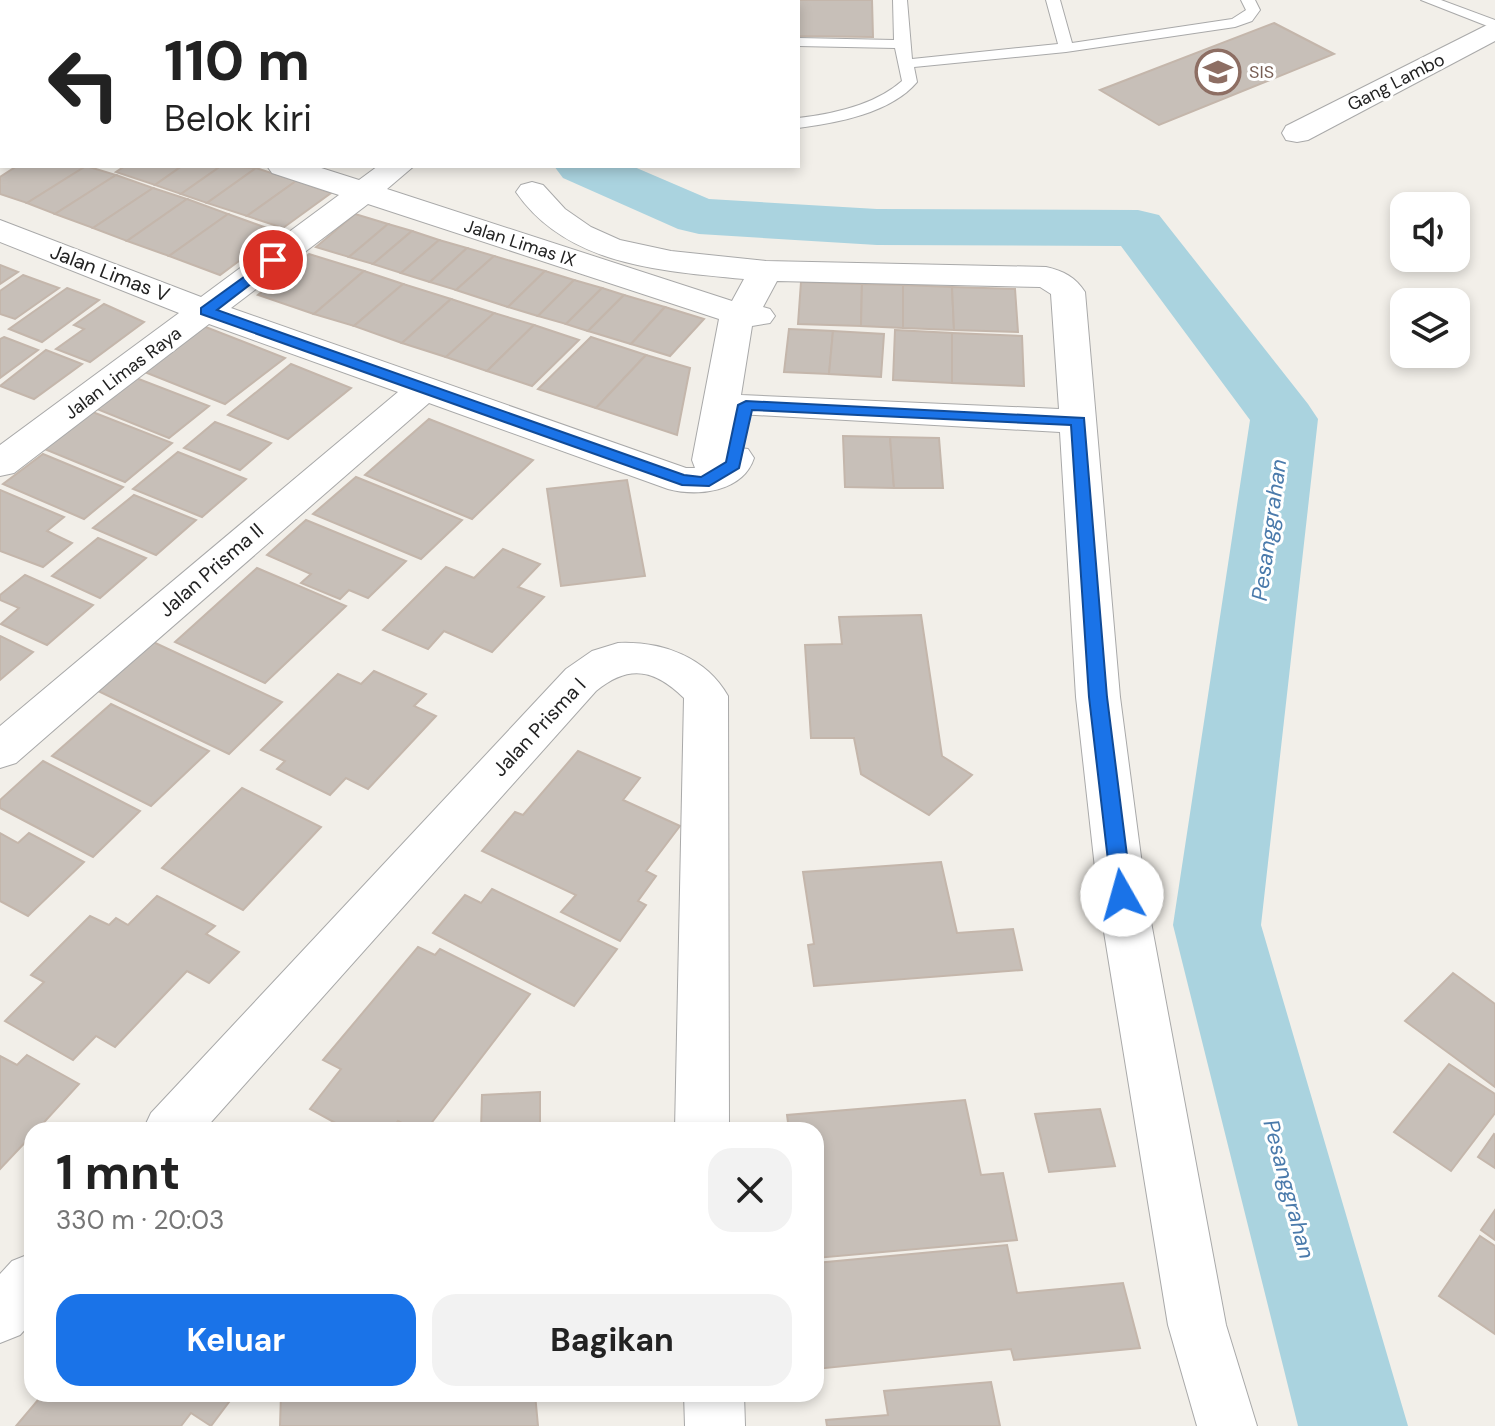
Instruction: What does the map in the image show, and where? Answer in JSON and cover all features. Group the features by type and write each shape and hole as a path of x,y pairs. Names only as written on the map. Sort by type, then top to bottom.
{"street":[{"name":"Gang Lambo","path":"1297,133 1495,28"},
{"name":"Jalan Limas IX","path":"289,168 747,312"},
{"name":"Jalan Limas Raya","path":"0,464 395,168"},
{"path":"532,192 543,207 583,239 653,258 766,271 1046,277 1061,284 1068,292 1098,697 1122,895 1197,1325 1227,1426"},
{"name":"Jalan Limas V","path":"0,230 206,311 682,480 703,482 717,475"},
{"path":"747,312 746,405 733,464 717,475 711,460 747,312 766,271"},
{"name":"Jalan Prisma II","path":"0,751 423,389"},
{"path":"746,405 1078,421"},
{"path":"0,421 39,435"},
{"name":"Jalan Prisma I","path":"177,1122 581,680 600,664 619,658 644,660 685,673 699,683 706,696 702,1122"},
{"path":"0,1315 24,1289"},
{"path":"714,1402 715,1426"}],"lane":[{"path":"800,123 826,121 906,88 910,82 901,44 900,0"},
{"path":"1053,0 1066,48"},
{"path":"905,64 1066,48 1235,23 1247,18 1253,10 1248,0"},
{"path":"1428,0 1495,28"},
{"path":"800,42 901,44"}],"building":[{"path":"800,0 872,0 873,37 800,36"},
{"name":"SIS","path":"1274,23 1334,54 1159,125 1100,90"},
{"path":"14,168 83,168 27,203 0,194 0,177"},
{"path":"83,168 116,175 55,214 27,203"},
{"path":"122,168 179,168 155,185 116,172"},
{"path":"179,168 218,168 181,194 155,185"},
{"path":"218,168 256,168 207,203 181,194"},
{"path":"256,168 296,181 247,216 207,203"},
{"path":"116,175 153,188 93,228 55,214"},
{"path":"296,181 331,193 283,228 247,216"},
{"path":"153,188 187,199 127,241 93,228"},
{"path":"187,199 228,214 169,256 127,241"},
{"path":"228,214 278,232 220,275 169,256"},
{"path":"355,214 388,224 349,257 316,247"},
{"path":"388,224 412,231 373,264 349,257"},
{"path":"412,231 439,240 401,273 373,264"},
{"path":"439,240 467,248 430,282 401,273"},
{"path":"467,248 494,256 456,290 430,282"},
{"path":"309,254 364,271 314,314 258,295"},
{"path":"494,256 545,271 508,307 456,290"},
{"path":"0,265 18,272 0,284"},
{"path":"364,271 403,284 354,326 314,314"},
{"path":"545,271 574,280 538,316 508,307"},
{"path":"23,275 59,288 15,319 0,314 0,291"},
{"path":"574,280 602,288 566,324 538,316"},
{"path":"801,282 862,284 861,326 798,324"},
{"path":"403,284 451,299 402,343 354,326"},
{"path":"862,284 903,285 903,328 861,326"},
{"path":"903,285 952,287 954,330 903,328"},
{"path":"952,287 1015,289 1018,332 954,330"},
{"path":"67,288 99,300 42,342 9,329"},
{"path":"602,288 624,295 588,331 566,324"},
{"path":"624,295 665,307 631,344 588,331"},
{"path":"451,299 494,313 446,357 402,343"},
{"path":"104,304 144,322 90,362 56,349 84,329 74,325"},
{"path":"665,307 704,319 670,356 631,344"},
{"path":"494,313 534,325 487,371 446,357"},
{"path":"534,325 579,340 532,386 487,371"},
{"path":"203,326 285,358 225,404 142,371"},
{"path":"789,329 833,331 829,374 784,372"},
{"path":"895,330 952,333 952,383 893,380"},
{"path":"833,331 884,334 881,377 829,374"},
{"path":"952,333 1022,336 1024,386 952,383"},
{"path":"4,337 38,350 0,378 0,339"},
{"path":"591,337 646,355 596,408 538,389"},
{"path":"46,350 82,364 34,399 0,386"},
{"path":"646,355 690,368 677,435 596,408"},
{"path":"291,364 351,388 288,439 228,415"},
{"path":"136,378 209,406 169,438 97,409"},
{"path":"90,411 172,443 125,482 42,448"},
{"path":"429,419 533,460 472,519 365,475"},
{"path":"215,422 271,443 240,470 184,448"},
{"path":"843,436 890,437 894,488 845,487"},
{"path":"890,437 939,438 943,488 894,488"},
{"path":"178,452 246,479 202,517 133,489"},
{"path":"43,454 123,487 84,519 3,484"},
{"path":"356,477 462,520 421,559 313,514"},
{"path":"627,480 645,576 561,586 547,489"},
{"path":"0,490 64,517 47,531 72,543 43,567 0,551"},
{"path":"134,495 196,520 156,555 93,528"},
{"path":"306,520 406,561 368,598 349,590 340,599 301,583 311,574 267,555"},
{"path":"98,538 146,558 100,598 52,576"},
{"path":"503,549 540,564 518,587 544,597 492,652 444,631 428,649 383,630 446,567 474,578"},
{"path":"257,568 346,606 265,683 175,642"},
{"path":"25,575 93,605 47,645 1,624 19,608 0,600 0,595"},
{"path":"921,615 942,756 972,775 929,815 861,774 854,738 811,738 805,645 842,644 839,617"},
{"path":"0,636 33,652 0,680"},
{"path":"151,641 282,702 229,754 96,690"},
{"path":"374,671 426,694 414,706 436,716 368,789 346,778 330,795 277,769 285,761 261,750 338,674 361,684"},
{"path":"111,704 209,751 151,806 52,756"},
{"path":"578,751 640,778 623,800 680,826 646,871 656,876 638,901 646,905 620,941 561,912 576,895 482,851 515,812 523,815"},
{"path":"43,761 140,811 93,857 0,808 0,800"},
{"path":"242,788 321,827 243,910 162,868"},
{"path":"0,833 18,843 29,833 84,862 28,916 0,901"},
{"path":"941,862 957,933 1013,929 1022,970 814,986 808,945 814,944 803,872"},
{"path":"492,889 617,949 574,1006 433,933 465,895 481,903"},
{"path":"157,896 215,926 206,934 239,952 209,983 187,971 115,1047 96,1036 73,1060 5,1021 44,982 31,975 90,916 109,925 116,918 128,925"},
{"path":"418,947 435,955 440,949 530,994 432,1122 334,1122 310,1109 341,1069 323,1060"},
{"path":"1453,973 1495,1004 1495,1087 1405,1021"},
{"path":"27,1055 79,1084 44,1122 24,1122 24,1144 0,1169 0,1056 17,1065"},
{"path":"1449,1064 1495,1094 1495,1113 1451,1171 1394,1132"},
{"path":"540,1092 540,1122 481,1122 482,1095"},
{"path":"965,1100 981,1175 1003,1173 1017,1240 824,1257 824,1122 788,1122 787,1115"},
{"path":"1100,1109 1115,1166 1049,1172 1035,1114"},
{"path":"1495,1135 1495,1168 1478,1157"},
{"path":"1495,1210 1495,1240 1481,1230"},
{"path":"1480,1236 1495,1246 1495,1334 1439,1296"},
{"path":"1007,1245 1017,1293 1123,1283 1140,1348 1014,1360 1011,1349 824,1368 824,1262"},
{"path":"991,1382 1000,1426 827,1426 826,1420 888,1415 884,1391"},
{"path":"36,1402 229,1402 211,1426 191,1413 181,1426 16,1426"},
{"path":"281,1402 536,1402 538,1426 280,1426"}],"waterway":[{"name":"Pesanggrahan","path":"588,168 699,216 877,227 1138,228 1284,419 1217,925 1353,1426"}],"place":[{"name":"SIS","path":"1218,72"}],"route":[{"path":"273,260 206,311 682,480 712,480 733,464 746,405 1078,421 1098,697 1122,895"}]}
